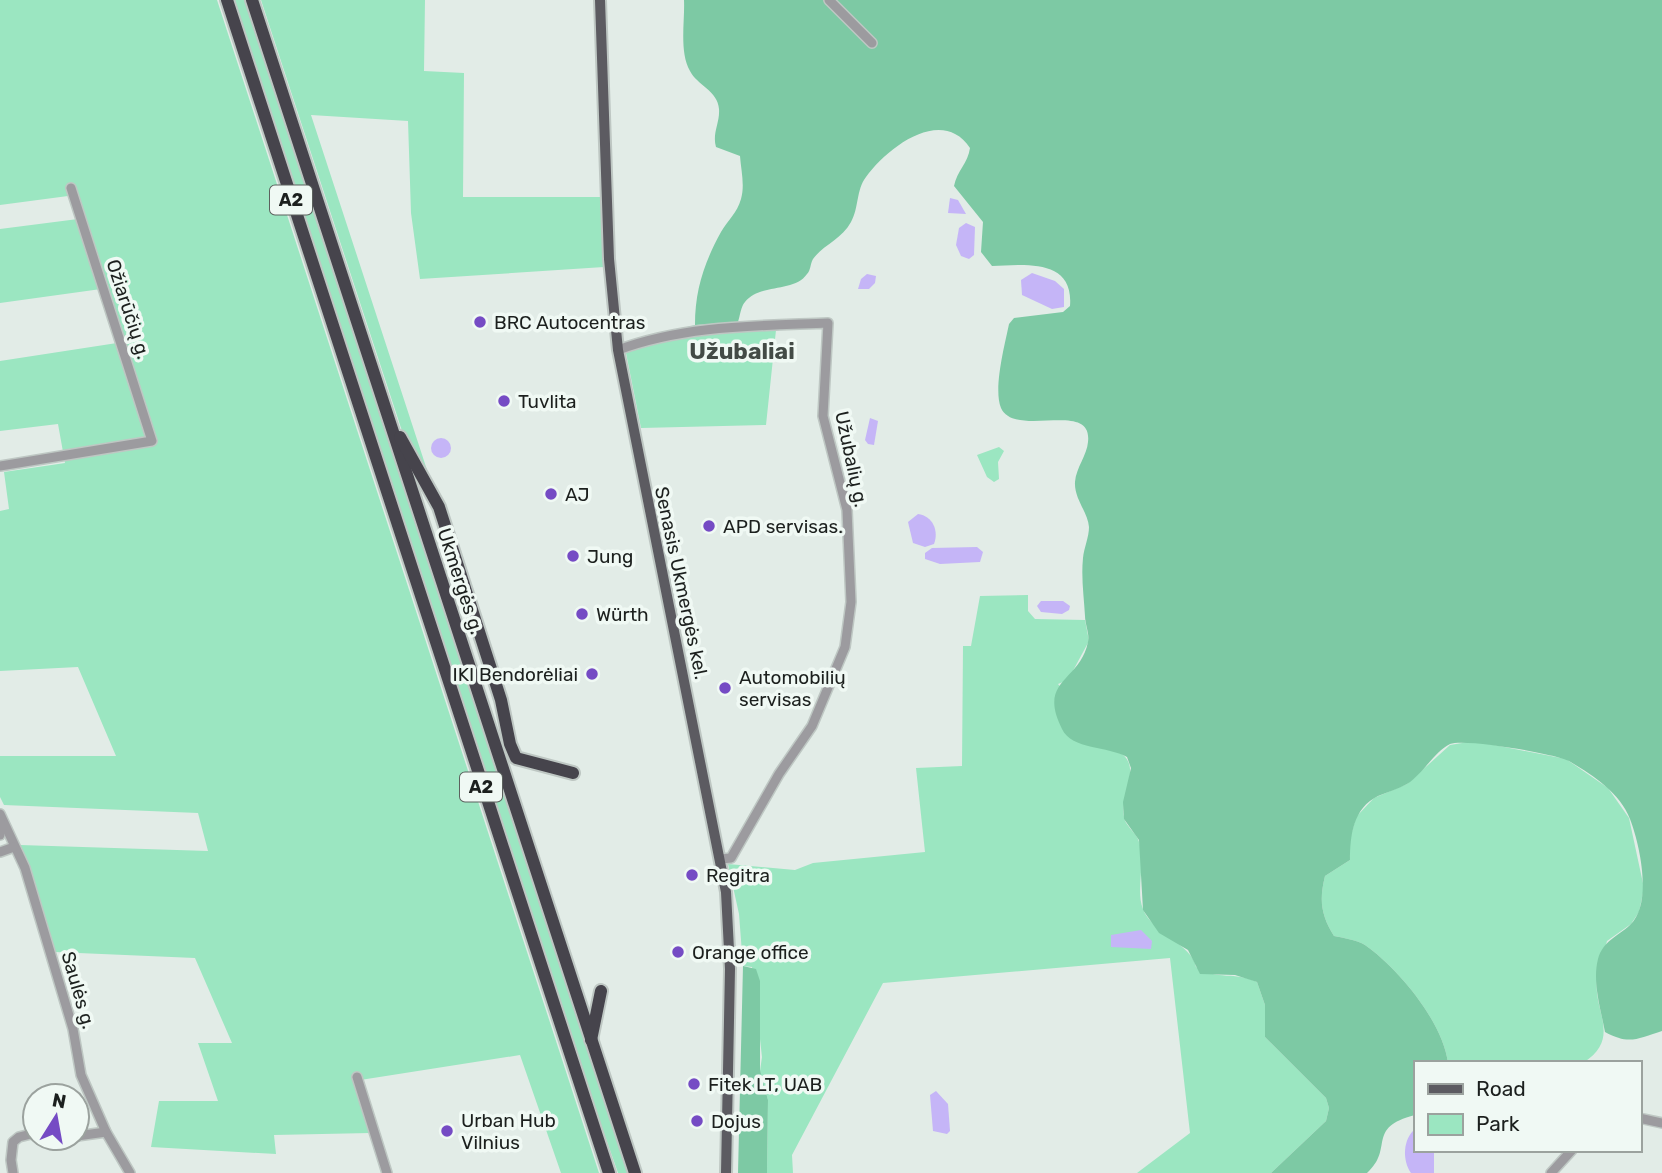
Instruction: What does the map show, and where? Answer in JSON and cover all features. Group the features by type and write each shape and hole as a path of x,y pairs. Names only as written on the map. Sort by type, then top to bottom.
{"highway":[{"name":"A2","path":"227,0 609,1173"},
{"name":"Ukmergės g.","path":"252,0 635,1173"},
{"path":"378,389 390,405 402,442 422,472 439,507 501,700 516,758 573,773"},
{"path":"591,1043 601,991"}],"main road":[{"name":"Senasis Ukmergės kel.","path":"600,0 610,266 618,350 721,859 730,938 726,1173"}],"street":[{"path":"829,0 872,43"},
{"name":"Ožiarūčių g.","path":"0,466 152,441 71,188"},
{"name":"Užubalių g.","path":"618,350 652,339 717,327 828,323 823,416 847,510 851,602 843,654 813,726 779,774 732,858 721,859"},
{"name":"Saulės g.","path":"0,814 24,868 69,1017 81,1075 106,1132 130,1173"},
{"path":"0,822 0,835"},
{"path":"0,852 14,847"},
{"path":"357,1077 387,1173"},
{"path":"1641,1118 1662,1123"},
{"path":"91,1134 106,1132"},
{"path":"13,1173 10,1160 13,1142 21,1136"},
{"path":"1551,1173 1571,1152"}],"green space":[{"path":"0,0 217,0 599,1173 561,1173 520,1055 354,1081 370,1133 274,1135 276,1154 151,1147 159,1101 218,1101 198,1043 232,1043 195,958 55,952 20,845 208,851 198,813 4,805 0,797 0,756 116,756 78,667 0,671 0,511 9,509 4,472 65,463 58,424 0,431 0,361 117,343 101,289 0,303 0,229 78,219 68,196 0,205"},
{"path":"233,0 245,0 628,1173 618,1173 535,935"},
{"path":"261,0 425,0 424,71 464,73 463,197 601,197 604,267 420,279 411,213 408,121 311,115 428,473 408,448"},
{"path":"684,0 1662,0 1662,1031 1627,1040 1613,1036 1605,1032 1599,1005 1596,968 1600,953 1637,915 1643,889 1637,844 1630,819 1620,801 1596,779 1561,758 1491,745 1450,744 1407,784 1378,796 1363,808 1352,832 1350,860 1325,876 1322,893 1324,914 1334,936 1365,945 1391,967 1417,997 1438,1030 1448,1061 1414,1061 1414,1115 1400,1120 1385,1132 1379,1155 1367,1173 1271,1173 1326,1121 1329,1108 1326,1098 1265,1037 1265,1005 1257,982 1235,975 1200,974 1188,950 1159,933 1143,910 1139,840 1124,819 1123,802 1131,768 1127,757 1074,741 1062,729 1056,713 1054,700 1057,690 1084,655 1088,639 1082,573 1089,527 1075,488 1077,472 1088,442 1086,429 1078,423 1066,421 1021,420 1009,417 1001,408 998,390 1009,324 1014,318 1063,312 1070,306 1069,290 1064,279 1056,272 1044,268 992,266 981,252 983,222 954,186 970,148 958,136 945,131 931,131 916,135 901,144 876,165 863,182 854,217 847,228 817,254 801,280 751,296 744,304 738,322 695,325 699,288 705,266 721,232 739,204 743,183 740,156 716,147 718,103 690,71 684,46"},
{"path":"738,322 738,330 776,330 766,425 641,428 624,343 695,325"},
{"path":"999,447 1004,451 998,462 999,479 994,482 987,477 977,455"},
{"path":"1028,595 1028,611 1035,619 1085,620 1089,641 1068,680 1058,684 1126,758 1129,765 1124,817 1140,847 1140,893 1147,917 1188,952 1196,967 1212,974 1241,977 1257,982 1265,1005 1265,1037 1326,1098 1329,1108 1326,1121 1271,1173 1137,1173 1190,1133 1170,958 883,983 792,1155 793,1173 767,1173 768,1100 760,1071 762,1057 752,967 743,966 739,914 728,864 795,870 813,863 925,852 916,768 962,766 963,646 971,646 980,596"},
{"path":"1474,741 1566,759 1608,788 1629,818 1644,888 1639,912 1631,924 1607,941 1597,979 1604,1034 1595,1054 1586,1061 1448,1061 1438,1030 1417,997 1391,967 1365,945 1334,936 1326,921 1322,900 1325,876 1350,860 1350,839 1356,817 1374,798 1407,784 1450,745"},
{"path":"743,966 756,969 760,981 760,1070 768,1100 767,1173 738,1173"}],"shaded area":[{"path":"950,198 958,200 966,214 948,213"},
{"path":"966,223 975,227 974,255 969,259 961,256 956,245 959,228"},
{"path":"1032,273 1055,281 1064,289 1064,307 1052,309 1022,295 1021,280"},
{"path":"867,274 876,276 875,283 869,289 858,289 861,279"},
{"path":"870,418 878,421 874,445 865,440"},
{"path":"437,438 445,438 451,448 445,458 437,458 431,452 431,444"},
{"path":"918,514 928,518 934,525 934,544 925,547 913,543 908,522"},
{"path":"977,547 983,552 980,562 940,564 925,559 925,553 932,548"},
{"path":"1041,601 1063,601 1070,606 1069,610 1062,614 1041,612 1037,606"},
{"path":"1141,930 1152,941 1151,949 1111,947 1111,935"},
{"path":"936,1091 948,1104 950,1131 947,1134 933,1131 930,1095"},
{"path":"1414,1130 1414,1152 1434,1152 1434,1173 1411,1173 1408,1168 1406,1144"}],"place":[{"name":"BRC Autocentras","path":"480,322"},
{"name":"Tuvlita","path":"504,401"},
{"name":"AJ","path":"551,494"},
{"name":"APD servisas.","path":"709,526"},
{"name":"Jung","path":"573,556"},
{"name":"Würth","path":"582,614"},
{"name":"IKI Bendorėliai","path":"592,674"},
{"name":"Automobilių servisas","path":"725,688"},
{"name":"Regitra","path":"692,875"},
{"name":"Orange office","path":"678,952"},
{"name":"Fitek LT, UAB","path":"694,1084"},
{"name":"Dojus","path":"697,1121"},
{"name":"Urban Hub Vilnius","path":"447,1131"}],"district":[{"name":"Užubaliai","path":"742,351"}]}
